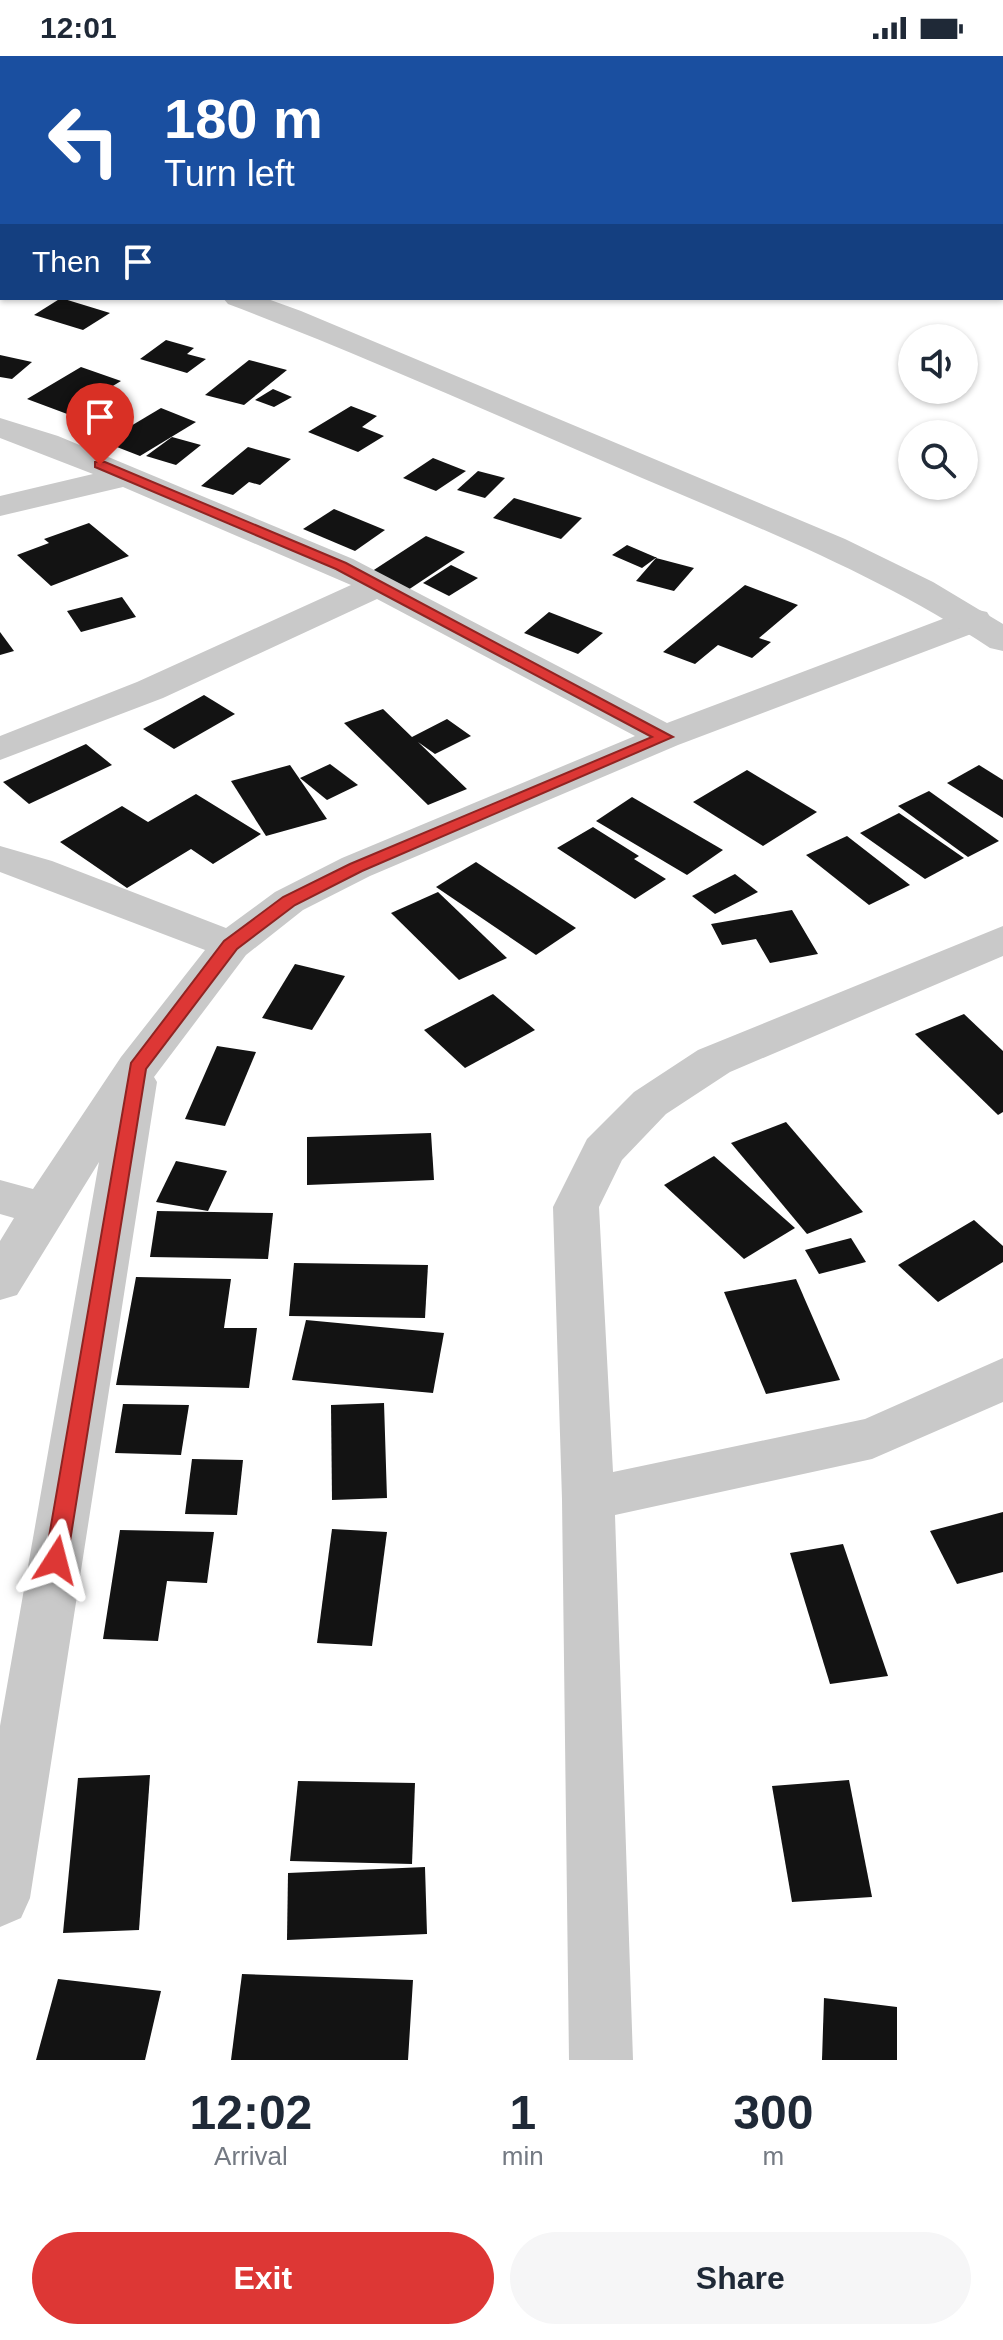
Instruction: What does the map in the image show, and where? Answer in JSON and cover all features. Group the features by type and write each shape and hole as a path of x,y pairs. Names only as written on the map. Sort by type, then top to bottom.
{"street":[{"path":"243,300 319,328 790,529 879,569 988,630"},
{"path":"0,428 47,443 341,566 665,737"},
{"path":"0,506 127,476"},
{"path":"0,749 150,690 379,585"},
{"path":"0,1282 137,1068 231,945 289,901 356,867 665,737 988,630"},
{"path":"0,859 38,870 231,945"},
{"path":"601,2060 588,1499 576,1207 603,1151 650,1103 714,1061 1003,940"},
{"path":"0,1898 137,1068"},
{"path":"0,1197 44,1209"},
{"path":"588,1499 872,1438 975,1394 1003,1378"}],"building":[{"path":"58,300 110,313 83,330 34,315"},
{"path":"166,340 194,348 187,354 206,359 187,373 140,359"},
{"path":"0,355 32,362 12,379 0,377"},
{"path":"249,360 287,370 244,405 205,395"},
{"path":"81,367 121,381 93,398 119,408 94,424 27,399"},
{"path":"273,389 292,397 274,407 255,400"},
{"path":"351,406 377,416 362,427 384,436 358,452 308,432"},
{"path":"161,408 196,422 140,456 104,442"},
{"path":"172,437 201,445 176,465 146,456"},
{"path":"248,447 291,459 260,485 249,482 233,495 201,486"},
{"path":"433,458 466,471 436,491 403,478"},
{"path":"478,471 505,478 485,498 457,490"},
{"path":"514,498 582,518 561,539 493,518"},
{"path":"334,509 385,530 355,551 303,529"},
{"path":"89,523 129,556 51,586 17,555 49,543 44,539"},
{"path":"426,536 465,552 399,596 360,579"},
{"path":"627,545 657,557 642,568 612,555"},
{"path":"656,558 694,568 674,591 636,581"},
{"path":"451,565 478,578 449,596 423,583"},
{"path":"745,585 798,605 759,638 771,642 752,658 718,645 695,664 663,652"},
{"path":"122,597 136,617 81,632 67,611"},
{"path":"549,612 603,633 578,654 524,633"},
{"path":"0,632 14,651 0,655"},
{"path":"204,695 235,714 174,749 143,729"},
{"path":"383,709 412,737 447,719 471,736 435,754 418,742 467,789 428,805 344,723"},
{"path":"86,744 112,765 29,804 3,782"},
{"path":"330,764 358,785 327,800 300,778"},
{"path":"290,765 327,819 266,836 231,781"},
{"path":"979,765 1003,780 1003,818 947,783"},
{"path":"747,770 817,812 763,846 693,802"},
{"path":"929,791 999,841 968,857 898,806"},
{"path":"196,794 261,834 213,864 191,849 127,888 60,842 122,806 148,822"},
{"path":"632,797 723,850 687,875 596,821"},
{"path":"899,813 964,858 925,879 860,833"},
{"path":"593,827 639,856 634,859 666,879 635,899 557,848"},
{"path":"847,836 910,885 869,905 806,855"},
{"path":"476,862 576,928 536,955 436,887"},
{"path":"735,874 758,892 715,914 692,896"},
{"path":"438,892 507,958 459,980 391,913"},
{"path":"792,910 818,954 770,963 756,939 722,945 711,924"},
{"path":"295,964 345,976 312,1030 262,1018"},
{"path":"493,994 535,1030 465,1068 424,1030"},
{"path":"964,1014 1003,1051 1003,1112 998,1115 915,1034"},
{"path":"217,1046 256,1052 225,1126 185,1119"},
{"path":"786,1122 863,1212 807,1234 731,1143"},
{"path":"431,1133 434,1180 307,1185 307,1137"},
{"path":"714,1156 795,1228 744,1259 664,1185"},
{"path":"176,1161 227,1171 208,1211 156,1202"},
{"path":"157,1211 273,1213 268,1259 150,1257"},
{"path":"974,1220 1003,1246 1003,1262 938,1302 898,1265"},
{"path":"851,1238 866,1262 819,1274 805,1250"},
{"path":"294,1263 428,1265 425,1318 289,1316"},
{"path":"136,1277 231,1279 224,1328 257,1328 249,1388 116,1385"},
{"path":"796,1279 840,1380 766,1394 724,1292"},
{"path":"306,1320 444,1333 433,1393 292,1380"},
{"path":"384,1403 387,1498 332,1500 331,1405"},
{"path":"123,1404 189,1405 181,1455 115,1453"},
{"path":"192,1459 243,1460 237,1515 185,1514"},
{"path":"1003,1512 1003,1572 957,1584 930,1531"},
{"path":"332,1529 387,1532 372,1646 317,1643"},
{"path":"120,1530 214,1532 207,1583 167,1581 158,1641 103,1639"},
{"path":"843,1544 888,1676 830,1684 790,1553"},
{"path":"150,1775 139,1930 63,1933 78,1778"},
{"path":"849,1780 872,1897 792,1902 772,1786"},
{"path":"298,1781 415,1783 412,1864 290,1861"},
{"path":"425,1867 427,1934 287,1940 288,1873"},
{"path":"242,1974 413,1980 408,2060 231,2060"},
{"path":"58,1979 161,1991 145,2060 36,2060"},
{"path":"824,1998 897,2007 897,2060 822,2060"}],"route":[{"path":"56,1560 137,1068 231,945 289,901 356,867 665,737 341,566 100,465"}]}
